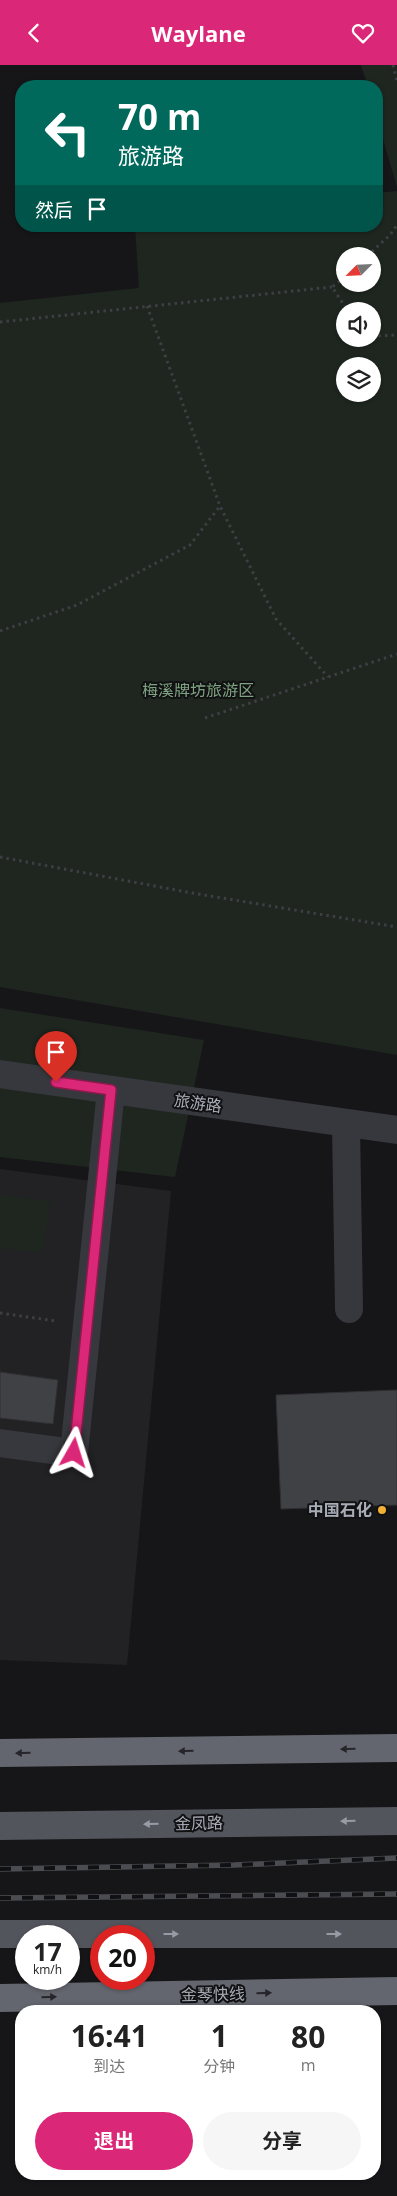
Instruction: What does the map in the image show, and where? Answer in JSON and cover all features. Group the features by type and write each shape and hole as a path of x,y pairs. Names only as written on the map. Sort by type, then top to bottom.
{"highway":[{"path":"0,1753 397,1748"},
{"name":"金琴快线","path":"0,1998 397,1991"}],"main road":[{"name":"金凤路","path":"0,1826 397,1821"},
{"path":"0,1934 397,1934"}],"street":[{"name":"旅游路","path":"0,1073 397,1130"},
{"path":"0,1443 74,1453 111,1090"},
{"path":"346,1124 349,1309"}],"path":[{"path":"393,65 397,81"},
{"path":"377,247 390,235 397,225"},
{"path":"0,322 332,287 336,284"},
{"path":"332,287 342,302"},
{"path":"147,306 220,507 276,619 328,677"},
{"path":"381,336 397,335"},
{"path":"0,631 77,605 190,545 220,507"},
{"path":"205,718 397,655"},
{"path":"0,857 192,893 397,927"},
{"path":"0,1313 87,1325"}],"shaded area":[{"path":"0,1169 171,1191 127,1665 0,1660"}],"green space":[{"path":"361,65 397,65 397,187 383,140 383,80 366,80"},
{"name":"梅溪牌坊旅游区","path":"397,191 397,1055 0,987 0,303 139,288 135,232 383,232 383,192"},
{"path":"0,1008 204,1040 175,1177 0,1157"},
{"path":"0,1194 50,1201 43,1253 0,1248"}],"building":[{"path":"0,1372 58,1380 53,1424 0,1418"},
{"path":"397,1390 397,1505 281,1509 276,1395"}],"railway":[{"path":"0,1869 234,1865 397,1858"},
{"path":"0,1898 397,1894"}],"place":[{"name":"中国石化","path":"382,1510"}],"route":[{"path":"56,1082 111,1090 74,1453"}]}
